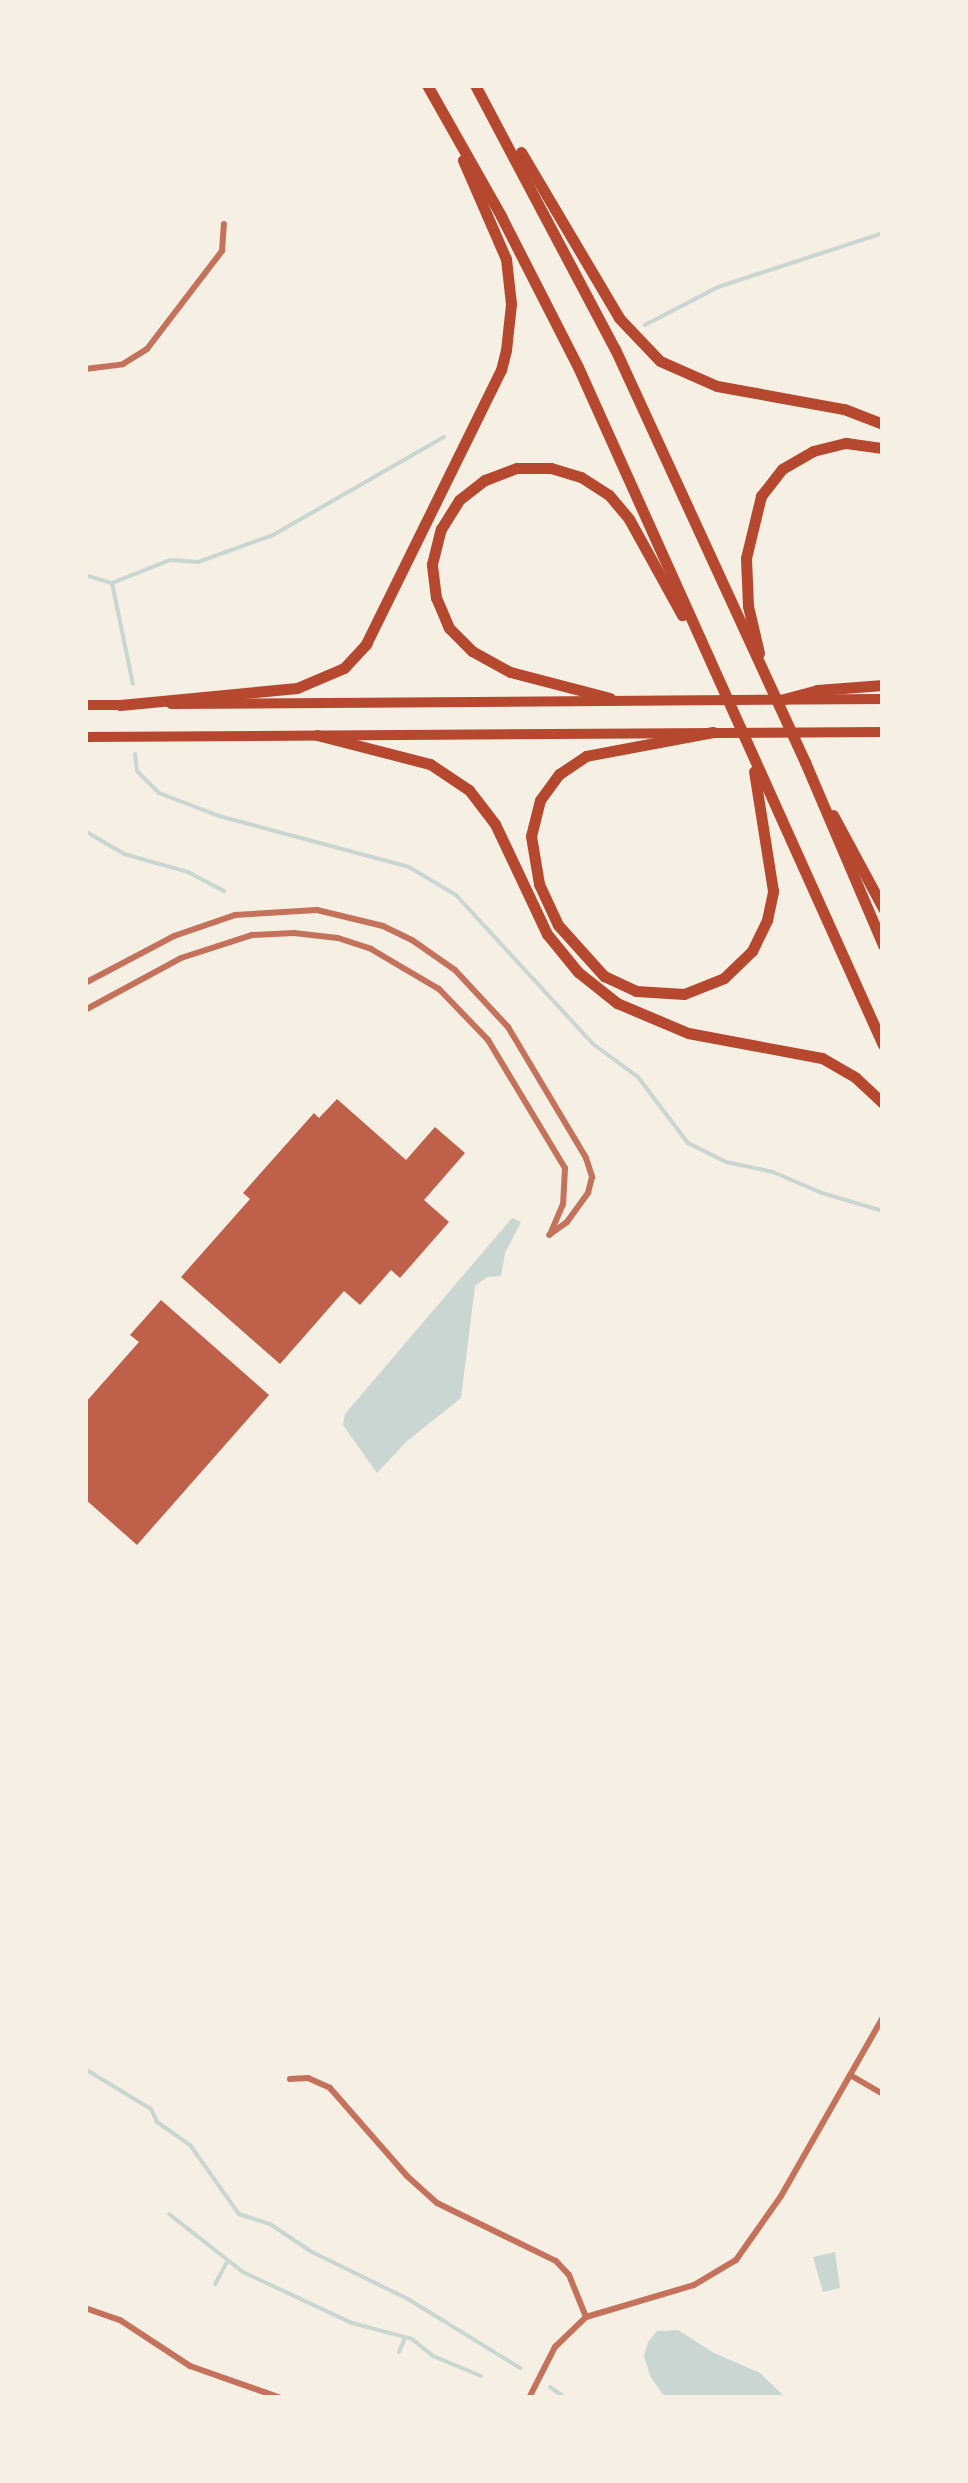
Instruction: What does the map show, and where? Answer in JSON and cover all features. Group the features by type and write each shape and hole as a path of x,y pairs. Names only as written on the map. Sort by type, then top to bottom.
{"highway":[{"path":"426,85 559,328 883,1045"},
{"path":"120,704 313,684 344,668 375,630 500,370 510,326 510,283 499,235 426,85"},
{"path":"476,85 556,206 620,318 652,354 698,381 844,409 883,424"},
{"path":"476,85 595,309 762,667 883,944"},
{"path":"762,667 746,584 748,536 761,496 782,470 812,450 846,443 883,448"},
{"path":"610,698 510,672 472,651 449,628 432,582 435,546 449,513 485,480 517,468 551,468 581,477 609,496 640,537 710,668"},
{"path":"784,700 816,690 883,684"},
{"path":"85,705 413,706 610,698 883,699"},
{"path":"714,732 586,756 556,777 540,800 531,836 540,884 558,925 604,976 636,991 684,994 724,978 752,951 768,920 773,891 753,762"},
{"path":"85,737 883,732"},
{"path":"317,735 430,764 469,790 495,824 547,934 578,972 617,1003 688,1033 822,1058 856,1078 883,1103"},
{"path":"805,762 883,908"}],"street":[{"path":"85,369 123,364 147,349 222,251 224,224"},
{"path":"85,983 174,936 235,915 316,910 382,926 455,970 508,1028 586,1158 592,1177 588,1193 567,1222 549,1236 563,1204 565,1168 517,1086 465,1012 439,988 371,949 338,938 294,933 252,936 181,958 85,1010"},
{"path":"528,2398 555,2347 586,2317 694,2285 736,2260 780,2196 883,2017"},
{"path":"850,2076 883,2094"},
{"path":"290,2079 308,2078 330,2088 406,2176 437,2203 556,2261 568,2275 586,2317"},
{"path":"85,2308 120,2320 190,2366 282,2398"}],"shaded area":[{"path":"512,1218 521,1222 505,1253 501,1276 487,1277 475,1286 461,1398 407,1441 377,1473 343,1425 345,1414"},
{"path":"835,2252 840,2288 823,2292 813,2257"},
{"path":"678,2330 714,2353 760,2373 786,2398 664,2396 650,2376 644,2356 657,2331"}],"building":[{"path":"337,1099 406,1160 435,1127 465,1153 424,1200 449,1222 400,1278 391,1270 360,1305 344,1291 280,1364 181,1277 250,1199 243,1193 314,1113 319,1118"},
{"path":"161,1300 269,1395 137,1545 85,1499 85,1403 139,1342 130,1335"}],"waterway":[{"path":"645,325 718,287 883,233"},
{"path":"112,583 170,560 198,562 273,535 444,437"},
{"path":"85,575 112,583"},
{"path":"112,583 133,684"},
{"path":"135,754 137,771 159,793 219,816 409,867 456,895 593,1044 638,1077 688,1143 726,1162 773,1172 822,1193 883,1211"},
{"path":"85,831 124,854 188,872 224,891"},
{"path":"85,2069 151,2109 157,2122 190,2145 239,2214 270,2224 312,2252 408,2299 520,2368"},
{"path":"169,2214 243,2272 352,2323 412,2339 433,2356 481,2376"},
{"path":"215,2284 227,2262"},
{"path":"399,2352 405,2338"},
{"path":"550,2387 566,2398"}]}
